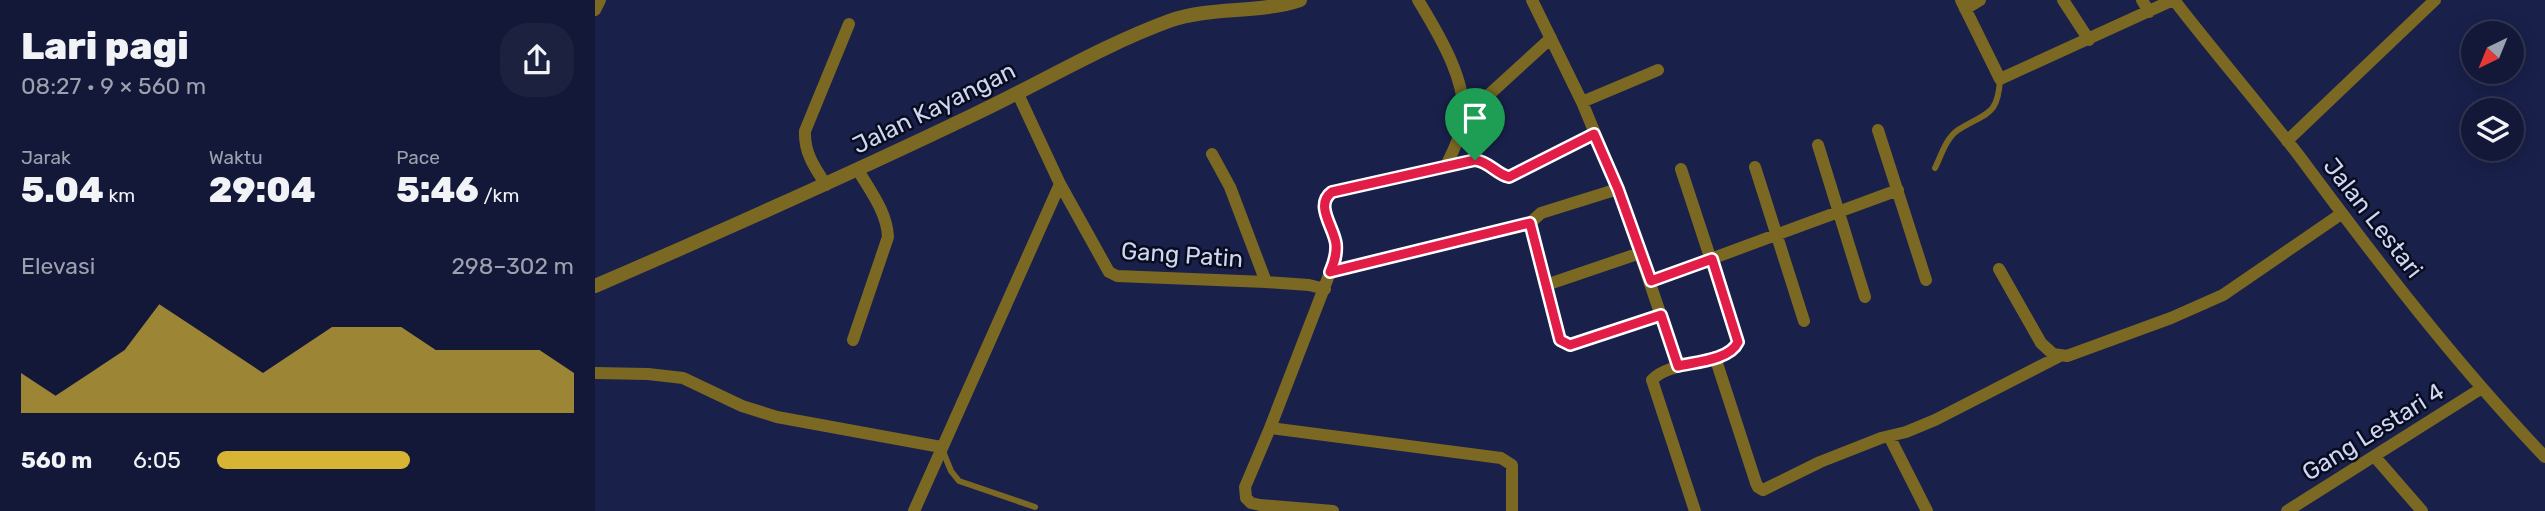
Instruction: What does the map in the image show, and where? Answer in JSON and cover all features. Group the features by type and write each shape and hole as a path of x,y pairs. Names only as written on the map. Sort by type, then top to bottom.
{"street":[{"path":"595,10 600,0"},
{"name":"Jalan Kayangan","path":"595,286 826,185 1018,94 1117,42 1206,7 1268,8 1300,0"},
{"path":"1418,0 1447,50 1462,96 1463,124 1446,166"},
{"path":"1532,0 1582,102 1618,189 1678,366"},
{"path":"1980,0 1963,4 2000,79 2173,0"},
{"path":"2063,0 2089,40"},
{"path":"2142,0 2149,12"},
{"name":"Jalan Lestari","path":"2173,0 2481,388 2545,457"},
{"path":"2287,141 2435,0"},
{"path":"826,185 807,153 805,131 849,24"},
{"path":"1482,101 1551,38"},
{"path":"1582,102 1658,70"},
{"name":"Gang Patin","path":"1018,94 1060,184 1109,272 1117,276 1265,282 1310,285 1325,289"},
{"path":"1878,130 1926,280"},
{"path":"1333,511 1251,503 1246,498 1245,487 1336,257 1336,245 1324,211 1325,199 1329,193 1475,160 1483,161 1501,175 1509,177 1594,134"},
{"path":"1818,145 1865,297"},
{"path":"1212,154 1230,187 1265,282"},
{"path":"1755,167 1804,321"},
{"path":"1681,169 1738,342 1735,348 1715,357 1678,366 1656,376 1652,383 1695,511"},
{"path":"853,340 888,237 888,226 883,213 858,170"},
{"path":"913,511 1060,184"},
{"path":"1330,272 1530,223 1541,213 1618,189"},
{"path":"1651,281 1898,190"},
{"path":"1715,357 1760,489 1820,462 1935,420 2060,356 2171,318 2223,295 2341,214"},
{"path":"1530,223 1560,340 1566,345 1661,315"},
{"path":"1546,285 1640,253"},
{"path":"1999,269 2041,343 2053,354 2060,356"},
{"path":"595,373 683,378 743,406 777,417 941,447"},
{"name":"Gang Lestari 4","path":"2287,511 2481,388"},
{"path":"1270,428 1501,458 1512,465 1513,511"},
{"path":"1889,436 1927,511"},
{"path":"2375,457 2423,511"}],"lane":[{"path":"1935,168 1953,135 1984,117 1996,106 2000,79"},
{"path":"941,447 951,471 959,481 1035,507"}],"route":[{"path":"1594,134 1618,189 1651,281 1712,259 1737,346 1715,357 1678,366 1661,315 1570,345 1563,344 1530,223 1330,272 1336,257 1336,245 1324,211 1325,199 1329,193 1475,160 1489,164 1501,175 1509,177 1594,134"}]}
